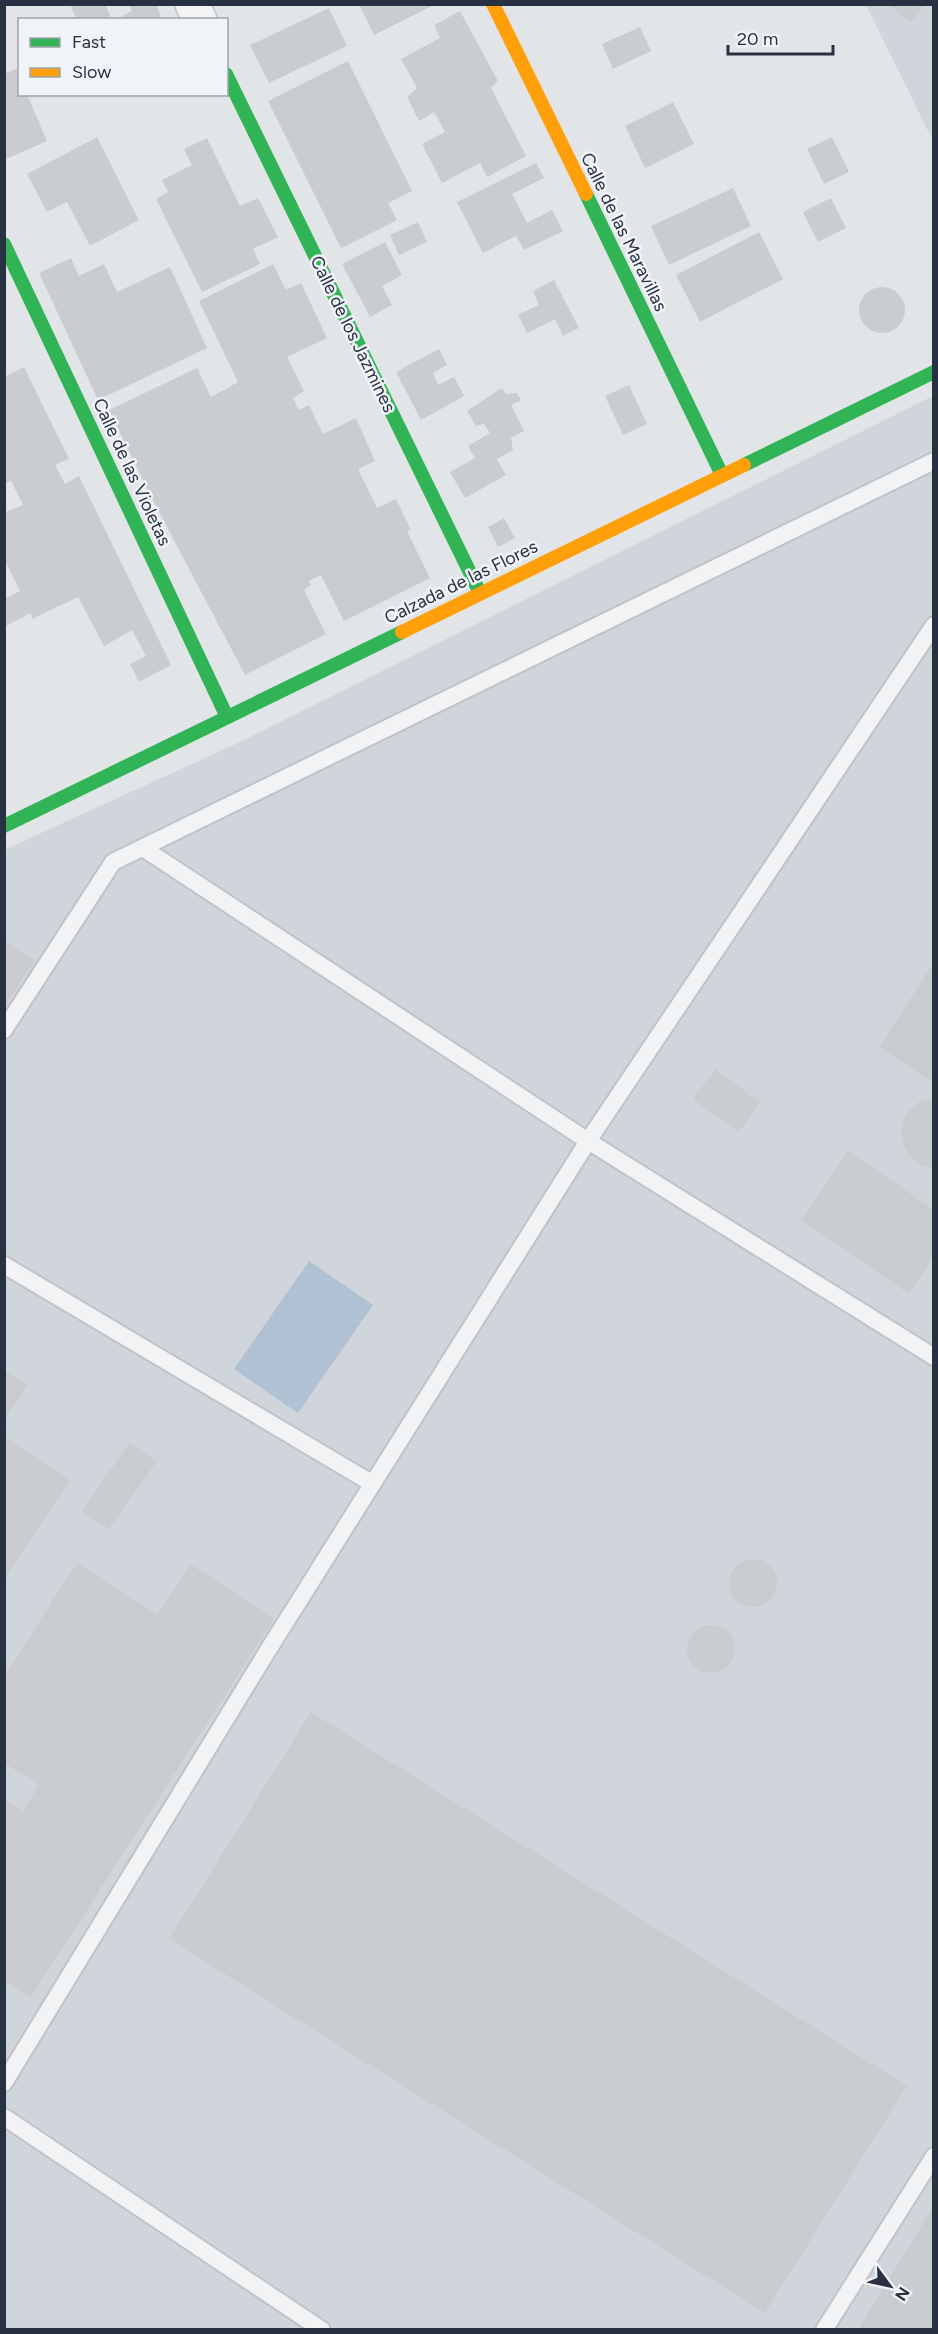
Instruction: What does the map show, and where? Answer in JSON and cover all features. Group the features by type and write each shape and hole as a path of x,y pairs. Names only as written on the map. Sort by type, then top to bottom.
{"street":[{"path":"192,4 199,18"},
{"name":"Calle de las Maravillas","path":"493,4 722,475"},
{"name":"Calle de los Jazmines","path":"228,78 480,593"},
{"name":"Calle de las Violetas","path":"4,244 227,717"},
{"name":"Calzada de las Flores","path":"4,826 933,372"}],"lane":[{"path":"4,1030 113,862 933,461"},
{"path":"4,2083 265,1655 588,1142 933,625"},
{"path":"142,848 588,1142 933,1357"},
{"path":"4,1265 373,1484"},
{"path":"4,2117 322,2330"},
{"path":"824,2330 933,2156"}],"shaded area":[{"path":"866,5 933,5 933,141"},
{"path":"933,396 933,2329 5,2329 4,850 242,741"}],"water":[{"path":"309,1261 373,1305 298,1413 234,1369"}],"building":[{"path":"70,4 105,4 111,18 76,18"},
{"path":"129,4 156,4 161,16 158,18 119,18 132,11"},
{"path":"359,4 436,4 374,35"},
{"path":"888,4 925,4 911,22"},
{"path":"329,8 347,46 269,83 250,45"},
{"path":"460,11 498,81 491,88 526,156 487,177 480,163 442,183 422,144 445,132 434,112 419,121 407,97 417,88 401,59 440,38 434,25"},
{"path":"640,27 651,51 613,69 602,44"},
{"path":"348,61 412,191 388,203 397,220 341,248 268,101"},
{"path":"18,68 18,96 28,96 47,141 4,160 4,74"},
{"path":"673,102 694,144 645,168 625,126"},
{"path":"97,137 139,220 90,246 67,202 47,212 27,174"},
{"path":"832,137 849,172 824,184 807,149"},
{"path":"207,138 240,206 258,198 278,237 253,249 260,264 202,292 156,199 168,192 162,180 192,165 184,149"},
{"path":"536,163 544,178 512,194 527,223 552,210 563,231 524,250 516,236 483,253 457,202"},
{"path":"733,188 751,226 669,265 651,226"},
{"path":"831,198 846,228 818,242 803,212"},
{"path":"418,222 427,242 399,255 390,235"},
{"path":"759,232 783,279 700,322 676,275"},
{"path":"385,242 402,275 382,286 392,305 370,317 342,264"},
{"path":"71,258 79,276 104,264 117,292 170,267 207,348 98,400 39,273"},
{"path":"273,264 286,290 301,283 327,338 287,357 304,391 293,398 299,410 309,405 323,434 356,418 375,461 358,469 377,508 396,499 411,530 407,531 430,578 344,621 321,575 309,581 311,585 304,590 326,634 245,675 147,489 109,410 197,368 211,397 238,382 199,301"},
{"path":"554,280 579,328 563,336 555,319 527,333 518,315 539,305 533,291"},
{"path":"882,287 898,294 905,310 898,326 882,333 866,326 859,310 866,294"},
{"path":"439,349 447,365 433,373 438,385 454,377 464,396 421,420 396,372"},
{"path":"24,367 69,459 55,465 65,484 79,476 171,665 139,682 130,664 146,656 132,630 104,646 78,597 32,619 31,613 4,627 4,593 7,598 20,591 4,559 4,513 23,505 11,481 4,484 4,377"},
{"path":"629,385 647,424 623,435 605,396"},
{"path":"502,388 506,394 517,393 521,400 511,405 524,431 511,438 513,450 497,459 506,475 465,498 450,472 475,458 468,446 490,433 484,424 476,426 467,411"},
{"path":"504,518 515,538 498,547 488,527"},
{"path":"6,943 35,960 4,1007 4,946"},
{"path":"931,967 933,969 932,1082 879,1047"},
{"path":"715,1069 760,1102 739,1132 693,1099"},
{"path":"933,1098 933,1168 920,1165 910,1157 901,1135 908,1112 917,1103"},
{"path":"848,1151 933,1209 933,1257 909,1294 801,1220"},
{"path":"4,1370 28,1385 4,1421"},
{"path":"4,1437 70,1479 4,1581"},
{"path":"130,1442 157,1461 109,1529 82,1511"},
{"path":"748,1559 758,1559 773,1569 777,1583 776,1592 767,1603 758,1607 748,1607 733,1597 729,1588 729,1578 739,1563"},
{"path":"77,1563 157,1614 190,1564 274,1619 31,1997 4,1980 4,1799 23,1811 39,1785 4,1763 4,1676"},
{"path":"706,1625 716,1625 731,1635 735,1649 734,1658 725,1669 716,1673 706,1673 691,1663 687,1654 687,1644 697,1629"},
{"path":"311,1712 907,2086 765,2313 169,1939"},
{"path":"933,2207 933,2330 858,2330"}],"traffic: fast":[{"path":"228,78 480,593"},
{"path":"586,194 722,475"},
{"path":"4,244 227,717"},
{"path":"744,465 934,372"},
{"path":"4,826 402,632"}],"traffic: slow":[{"path":"493,4 586,194"},
{"path":"402,632 744,465"}]}
